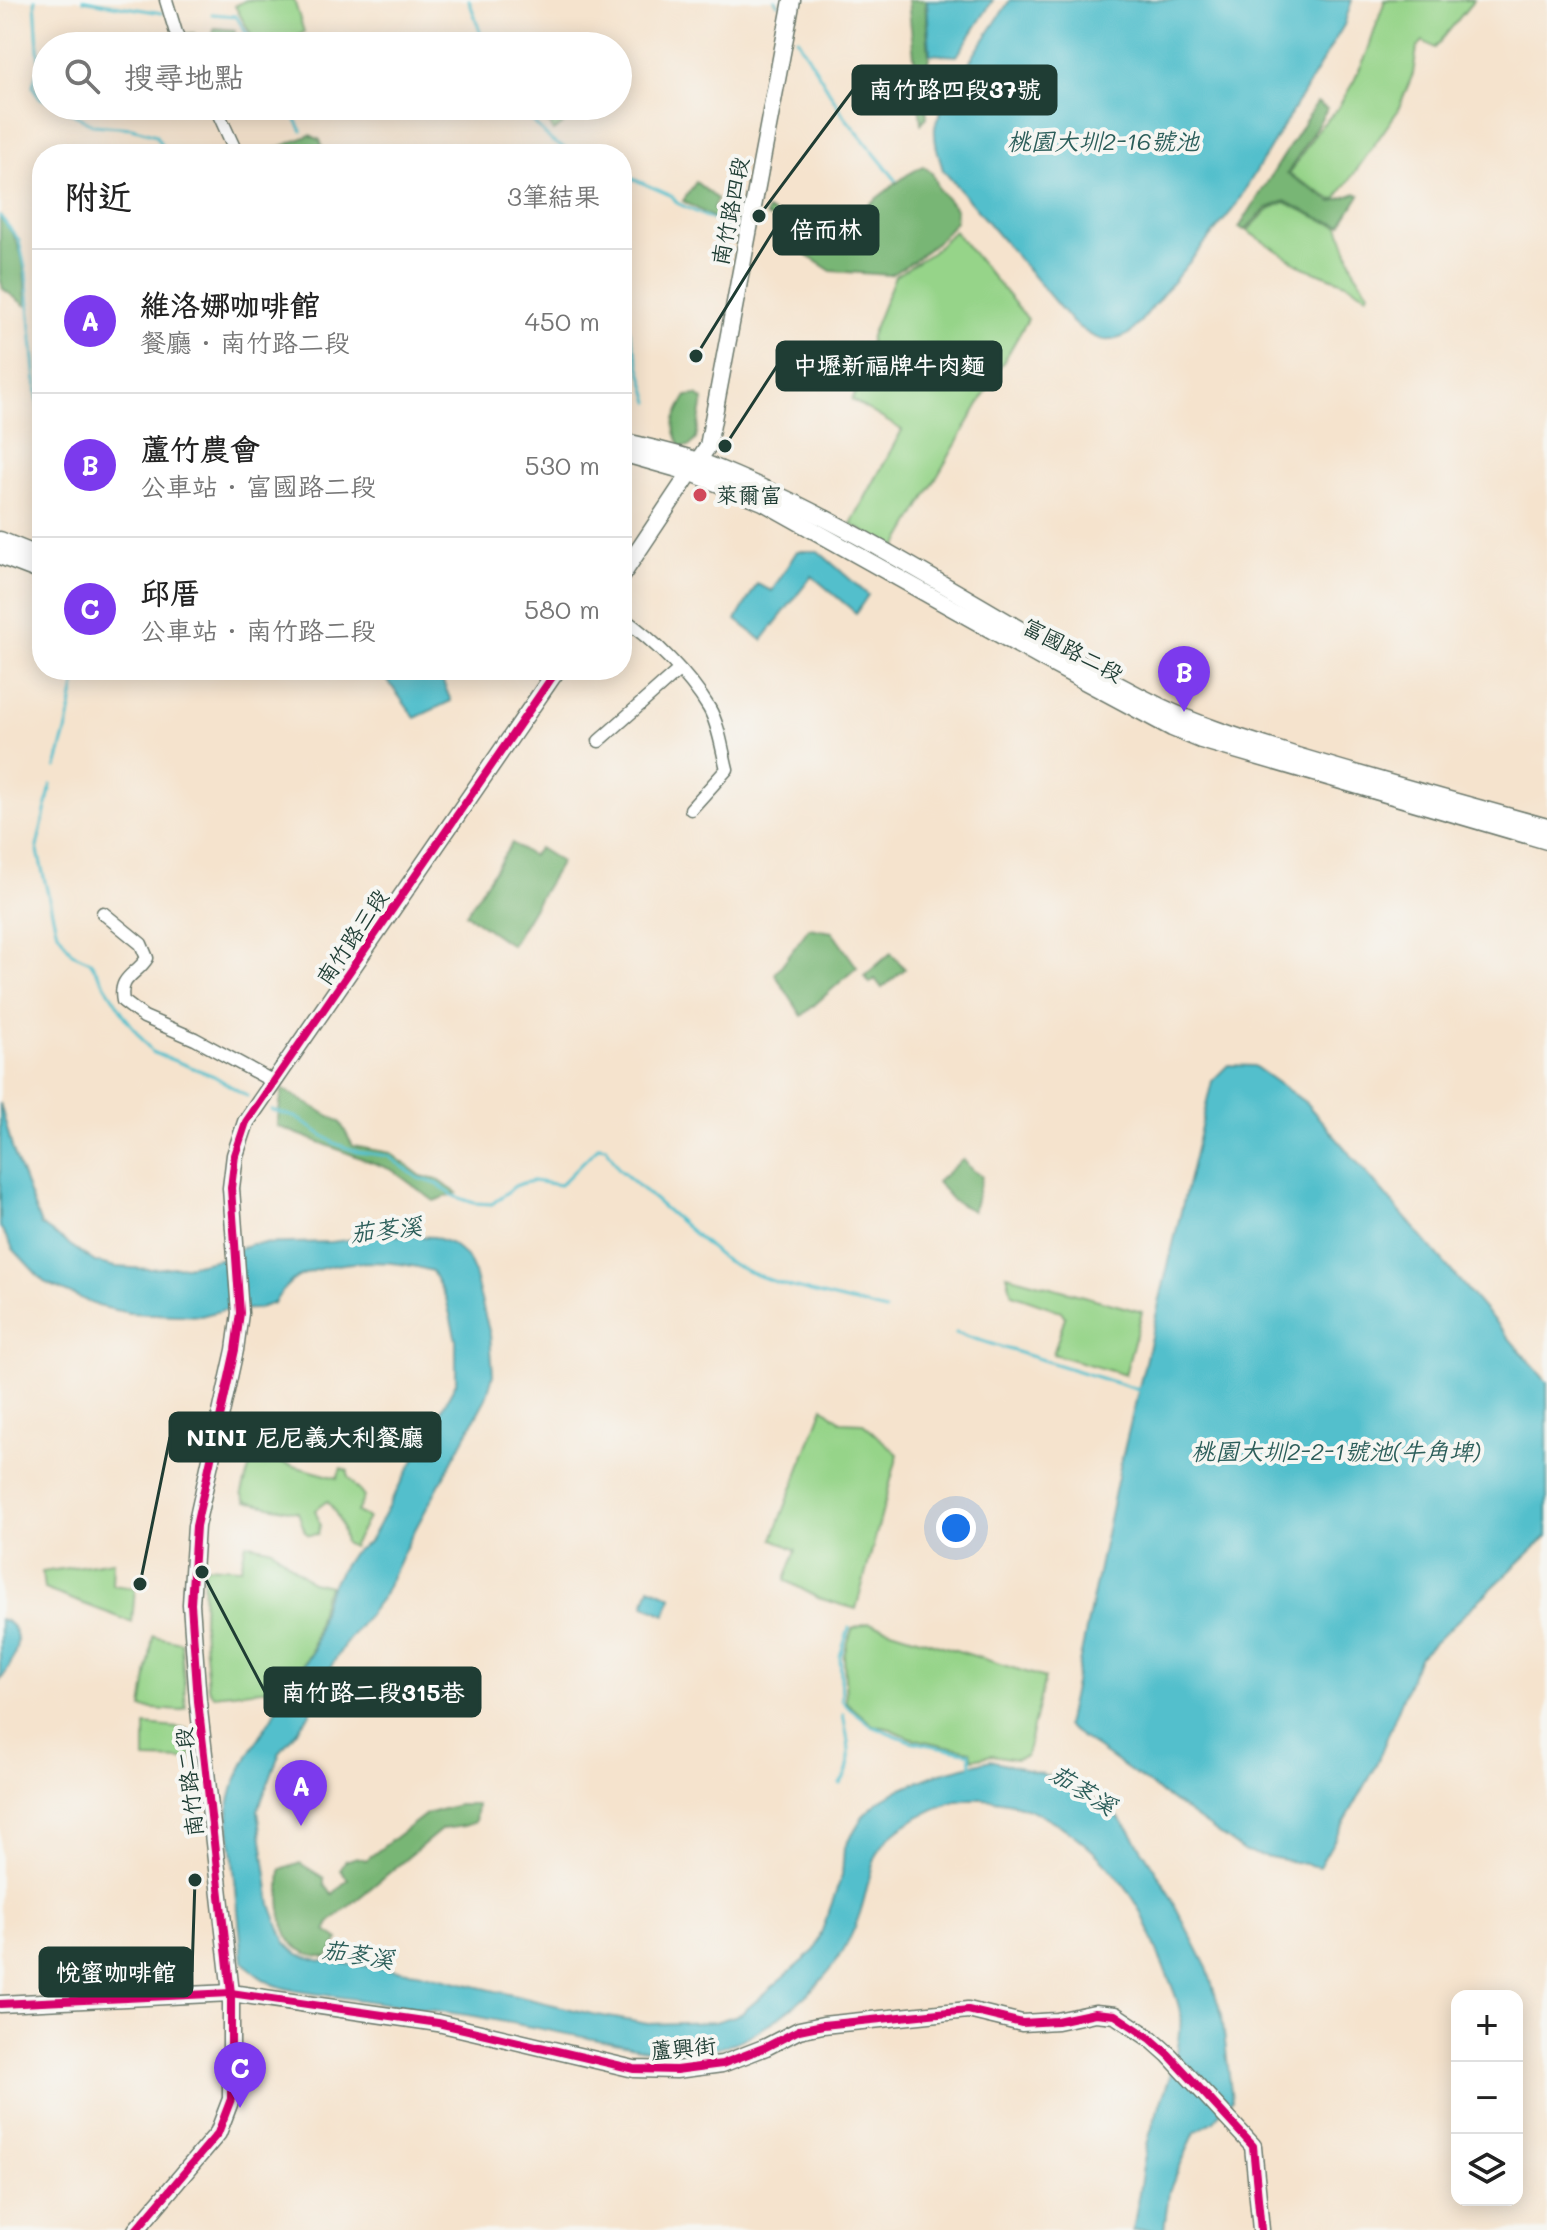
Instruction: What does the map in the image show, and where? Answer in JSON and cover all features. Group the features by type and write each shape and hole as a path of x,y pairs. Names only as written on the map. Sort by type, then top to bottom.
{"street":[{"path":"166,0 176,32"},
{"name":"南竹路四段","path":"696,467 708,446 792,0"},
{"path":"221,120 232,144"},
{"path":"632,445 696,467"},
{"path":"632,455 696,467"},
{"path":"632,560 696,467"},
{"name":"富國路二段","path":"696,467 774,492 871,542 1159,706 1201,725 1375,780 1547,827"},
{"name":"富國路二段","path":"696,467 1172,728 1201,740 1547,841"},
{"path":"0,540 32,553"},
{"path":"0,556 32,568"},
{"path":"632,625 679,670 710,710 727,769 691,809"},
{"path":"599,741 679,670"},
{"name":"南竹路三段","path":"235,1350 240,1313 231,1188 235,1155 246,1122 550,680"},
{"path":"103,913 141,944 147,958 124,982 121,989 123,1001 144,1017 195,1039 274,1082"},
{"name":"南竹路二段","path":"136,2230 218,2133 231,2099 231,1993 198,1701 191,1604 196,1526 235,1350"},
{"name":"蘆興街","path":"0,2004 231,1993 438,2023 634,2069 676,2070 722,2064 799,2030 823,2025 968,2010 1022,2023 1057,2021 1095,2013 1115,2015 1169,2055 1225,2112 1253,2146 1261,2230"}],"green space":[{"path":"246,0 294,0 304,32 249,32 235,6"},
{"path":"908,0 925,0 929,58 924,75 927,117 921,123"},
{"path":"1385,0 1474,0 1435,48 1423,41 1417,48 1413,74 1397,112 1333,200 1289,174 1318,129 1336,111 1354,81"},
{"path":"214,28 235,30 235,32 213,32"},
{"path":"1317,102 1327,109 1287,174 1332,202 1356,193 1360,195 1341,225 1323,220 1285,201 1267,208 1245,230 1239,228"},
{"path":"539,120 563,120 563,124 553,131 550,124"},
{"path":"310,135 321,144 287,144"},
{"path":"923,166 932,173 938,189 956,209 955,222 915,260 890,275 831,271 806,255 805,239 789,225 766,216 767,210 826,237"},
{"path":"696,182 717,199 713,209 738,221 735,240 715,232 719,221 683,201"},
{"path":"1285,202 1339,226 1355,272 1369,292 1367,295 1346,283 1303,267 1247,231 1269,209"},
{"path":"0,216 20,249 26,306 3,289 0,277"},
{"path":"954,231 1028,319 895,550 851,524 902,430 852,400 866,366 871,336 895,276 931,253"},
{"path":"697,395 703,400 696,439 690,446 681,447 674,427 676,416 687,396"},
{"path":"512,843 532,856 539,848 561,862 511,945 466,914"},
{"path":"809,928 832,932 857,967 802,1016 775,974"},
{"path":"891,953 905,969 882,988 875,979 870,983 864,976"},
{"path":"282,1089 340,1122 353,1146 390,1153 421,1176 437,1180 457,1193 434,1201 392,1170 277,1126"},
{"path":"963,1159 982,1176 973,1211 953,1201 937,1182"},
{"path":"1007,1275 1142,1312 1125,1375 1053,1354 1065,1317 1061,1311 1012,1294"},
{"path":"823,1407 842,1422 862,1423 898,1454 856,1609 818,1598 785,1580 796,1550 773,1539"},
{"path":"253,1455 337,1478 341,1468 348,1471 348,1477 364,1497 357,1512 368,1518 352,1547 345,1543 339,1521 327,1501 315,1510 320,1525 318,1534 309,1535 298,1512 246,1501 242,1493"},
{"path":"246,1543 272,1549 311,1582 330,1586 323,1597 311,1652 285,1694 271,1689 213,1695 208,1687 203,1628 204,1566 241,1568"},
{"path":"113,1561 112,1585 135,1588 132,1622 44,1589 42,1572"},
{"path":"869,1623 1045,1678 1026,1756 1016,1759 992,1755 973,1759 971,1751 911,1738 873,1725 846,1702 844,1655 852,1629"},
{"path":"153,1636 181,1642 186,1708 179,1711 142,1708"},
{"path":"145,1725 188,1729 191,1760 145,1759"},
{"path":"458,1805 477,1805 475,1822 442,1829 331,1921 326,1931 339,1940 327,1957 303,1951 288,1937 282,1915 281,1870 300,1863 324,1878 324,1885 333,1894 348,1879 340,1870 345,1861 357,1857 366,1860 426,1814"}],"water":[{"path":"927,0 993,0 957,56 930,54"},
{"name":"桃園大圳2-16號池","path":"1010,0 1352,0 1344,25 1234,208 1131,333 1114,340 1100,339 1073,323 943,170 935,139 938,118 955,85"},
{"path":"797,551 818,551 868,595 856,613 812,576 762,640 736,620 757,584 772,591"},
{"path":"387,680 442,680 451,701 415,718"},
{"name":"桃園大圳2-2-1號池(牛角埤)","path":"1228,1065 1254,1066 1306,1103 1547,1382 1547,1536 1419,1657 1374,1770 1319,1867 1245,1852 1066,1726 1120,1467 1212,1081"},
{"path":"0,1103 13,1151 41,1225 95,1262 115,1267 150,1269 186,1266 219,1259 250,1244 332,1242 384,1235 434,1237 452,1244 468,1258 473,1269 490,1335 493,1375 486,1398 382,1597 343,1647 322,1681 309,1715 280,1752 258,1810 271,1905 285,1942 298,1954 321,1961 416,1972 592,2014 648,2024 715,2022 741,2014 815,1950 842,1875 844,1848 863,1816 878,1802 937,1774 991,1760 1056,1778 1095,1799 1130,1831 1163,1882 1207,1968 1222,2016 1232,2100 1214,2121 1195,2132 1169,2191 1164,2230 1133,2230 1148,2141 1179,2044 1180,2012 1176,1998 1140,1909 1117,1876 1101,1858 1063,1827 1019,1806 996,1800 956,1801 924,1814 896,1831 874,1861 855,1927 842,1952 817,1985 759,2030 726,2046 708,2050 645,2049 474,2016 297,1991 267,1981 249,1968 243,1961 228,1809 235,1782 313,1651 325,1598 352,1553 369,1542 456,1383 456,1340 446,1298 432,1271 400,1264 366,1262 331,1266 300,1276 288,1284 274,1303 256,1309 223,1310 201,1316 129,1313 98,1306 44,1282 14,1250 0,1227"},
{"path":"650,1587 672,1597 665,1615 644,1605"},
{"path":"0,1619 15,1630 17,1638 13,1657 0,1681"}],"waterway":[{"path":"35,0 37,32"},
{"path":"83,0 162,13"},
{"path":"469,0 480,32"},
{"path":"775,0 778,4"},
{"path":"212,14 236,16 246,32"},
{"path":"797,38 844,116 896,180"},
{"path":"84,120 93,125 132,128 156,135 161,144"},
{"path":"296,120 302,131"},
{"path":"530,120 557,144"},
{"path":"632,178 736,231"},
{"path":"0,216 19,240 26,272 32,338"},
{"path":"632,340 650,402"},
{"path":"56,767 76,680"},
{"path":"51,785 37,847 56,929 72,953 90,961 152,1052 214,1076 247,1096"},
{"path":"272,1110 297,1118 334,1143 358,1152 388,1156 418,1178 474,1203 492,1204 523,1183 533,1181 560,1185 599,1146 606,1147 619,1169 723,1259 781,1284 885,1311"},
{"path":"956,1333 1139,1390"},
{"path":"849,1628 840,1656 842,1700 849,1708 872,1726 910,1741 970,1753 971,1765"},
{"path":"840,1784 849,1760 843,1714"}],"cycle path":[{"path":"136,2230 218,2133 231,2099 231,1993 198,1701 191,1604 196,1526 235,1350 240,1313 231,1188 235,1155 246,1122 550,680"},
{"path":"0,2004 231,1993 438,2023 634,2069 676,2070 722,2064 799,2030 823,2025 968,2010 1022,2023 1057,2021 1095,2013 1115,2015 1169,2055 1253,2146 1261,2230"}],"place":[{"name":"南竹路四段37號","path":"759,216"},
{"name":"倍而林","path":"696,356"},
{"name":"中壢新福牌牛肉麵","path":"725,446"},
{"name":"萊爾富","path":"700,495"},
{"name":"蘆竹農會","path":"1184,712"},
{"name":"南竹路二段315巷","path":"202,1572"},
{"name":"NINI 尼尼義大利餐廳","path":"140,1584"},
{"name":"維洛娜咖啡館","path":"301,1826"},
{"name":"悅蜜咖啡館","path":"195,1880"},
{"name":"邱厝","path":"240,2108"}],"water label":[{"name":"茄苳溪","path":"386,1230"},
{"name":"茄苳溪","path":"1083,1790"},
{"name":"茄苳溪","path":"358,1955"}]}
